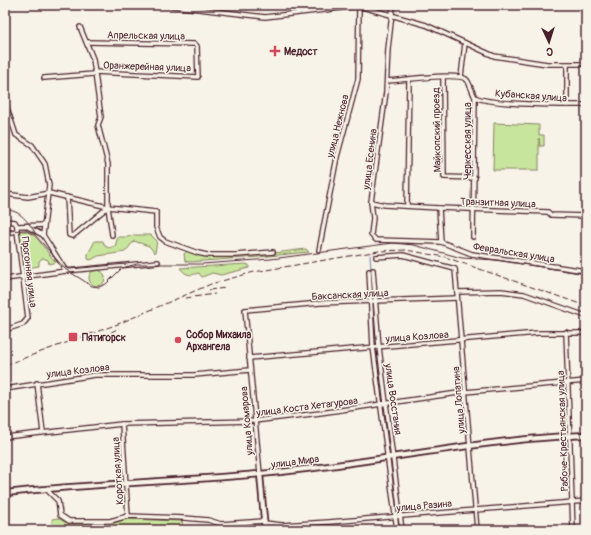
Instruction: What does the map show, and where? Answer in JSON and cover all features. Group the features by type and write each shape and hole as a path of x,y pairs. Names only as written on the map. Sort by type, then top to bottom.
{"main road":[{"name":"улица Мира","path":"5,493 48,488 127,484 260,474 470,447 586,435"},
{"name":"улица Комарова","path":"260,474 265,530"}],"street":[{"path":"165,5 265,17 359,6 426,26 487,54 502,58 527,62 567,65 586,64"},
{"path":"393,5 388,49 387,81 409,80 415,78 461,77 465,43"},
{"name":"улица Нежнова","path":"319,250 337,157 358,79 359,6"},
{"path":"80,27 93,59 101,117 98,124 108,164 108,207 112,235"},
{"name":"Апрельская улица","path":"87,42 195,44 197,46 198,77"},
{"path":"567,65 567,105"},
{"name":"Оранжерейная улица","path":"44,78 94,73 198,77"},
{"name":"Майкопский проезд","path":"443,77 444,177 475,178"},
{"name":"Черкесская улица","path":"461,77 467,80 475,97 474,237"},
{"path":"407,206 409,80"},
{"name":"улица Есенина","path":"374,239 371,235 373,218 371,202 387,81"},
{"name":"Кубанская улица","path":"475,97 479,99 498,101 586,105"},
{"path":"5,102 16,135 32,145 46,164 49,193 42,235"},
{"path":"5,194 28,197 49,193 108,207 156,212 156,227 160,237 165,241 207,255 273,252"},
{"path":"67,197 69,235 73,236 108,207"},
{"name":"Транзитная улица","path":"371,202 407,206 548,212 551,215 586,216"},
{"path":"439,208 441,242"},
{"path":"5,221 26,226 44,225"},
{"name":"Прогонная улица","path":"5,330 24,324 27,320 15,232 17,224"},
{"path":"26,226 42,235 66,271"},
{"path":"5,233 15,232"},
{"name":"Февральская улица","path":"374,239 441,242 452,248 472,254 586,271"},
{"name":"улица Лопатина","path":"376,257 403,255 455,269 478,530"},
{"path":"5,279 66,271 158,262"},
{"name":"улица Восстания","path":"373,270 376,347 386,458 402,530"},
{"name":"улица Восстания","path":"369,271 373,300"},
{"path":"458,292 501,292 524,294 586,316"},
{"name":"Баксанская улица","path":"245,310 373,300 457,298"},
{"name":"улица Комарова","path":"245,310 260,474"},
{"name":"улица Козлова","path":"249,358 538,332 586,333"},
{"name":"Рабоче-Крестьянская улица","path":"566,332 573,530"},
{"name":"улица Восстания","path":"376,347 382,404 394,457 398,516 397,530"},
{"name":"улица Козлова","path":"5,389 37,383 113,374 194,375 250,370"},
{"name":"улица Коста Хетагурова","path":"5,437 122,424 254,421 465,392 586,381"},
{"path":"37,383 43,432"},
{"name":"Короткая улица","path":"122,424 128,516"},
{"name":"улица Разина","path":"48,488 49,492 58,501 60,515 69,521 110,521 128,516 208,520 221,524 264,522 272,524 289,524 586,501"},
{"path":"221,524 223,529"}],"green space":[{"path":"494,123 539,125 539,135 544,135 544,146 540,146 539,138 539,170 493,170"},
{"path":"19,231 25,231 35,237 56,262 49,264 48,260 43,258 39,261 39,266 22,269"},
{"path":"133,235 151,235 157,241 155,253 149,246 134,241 125,252 98,256 91,260 88,259 88,254 95,241 103,241 105,246 109,248 115,246 118,237 128,237"},
{"path":"306,249 309,252 189,262 185,261 184,254 187,251 200,255 230,257 261,255"},
{"path":"249,265 249,268 221,275 212,273 202,277 199,273 191,275 187,274 180,268"},
{"path":"94,270 100,270 105,275 103,284 100,286 94,286 89,281 89,275"},
{"path":"58,518 65,522 96,523 114,523 128,519 182,521 183,529 53,530 52,519"}],"waterway":[{"path":"370,255 378,372"},
{"path":"395,500 397,516"},
{"path":"398,519 399,530"}],"tram line":[{"path":"5,210 10,210 20,214 36,234"},
{"path":"5,231 25,230 35,235 65,269 92,286 99,287 106,284 122,268 137,264 202,264 271,259 393,243 414,245 462,258 497,260 586,274"},
{"path":"65,267 70,269 127,264"}],"railway":[{"path":"5,365 118,324 211,284 254,272 379,251 406,250 445,257 586,306"},
{"path":"209,290 226,288"},
{"path":"186,298 215,294"},
{"path":"95,341 119,328"}],"place":[{"name":"Медост","path":"275,51"},
{"name":"Пятигорск","path":"73,337"},
{"name":"Собор Михаила Архангела","path":"178,340"}]}
